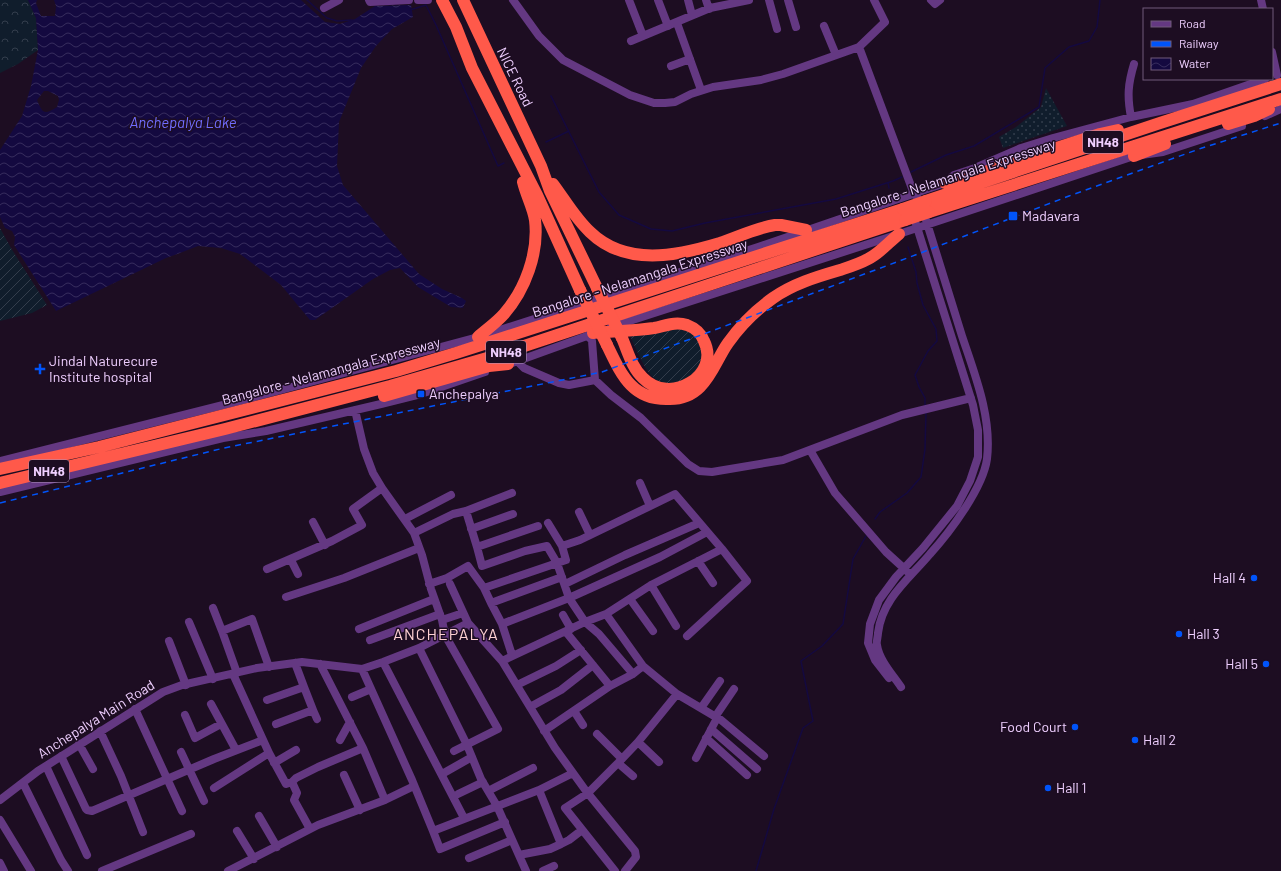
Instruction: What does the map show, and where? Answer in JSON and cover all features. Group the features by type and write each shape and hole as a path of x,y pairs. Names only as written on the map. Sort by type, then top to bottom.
{"highway":[{"path":"442,0 456,28 472,68 536,195 620,372 635,389 644,395 664,400 676,399 694,393 709,377 728,343 742,326 764,305 783,292 796,286 869,259 899,234"},
{"name":"NICE Road","path":"463,0 541,166"},
{"name":"Bangalore - Nelamangala Expressway","path":"0,483 99,460 390,386 494,356 928,206 1160,123 1273,80"},
{"name":"Bangalore - Nelamangala Expressway","path":"928,206 1281,99"},
{"path":"1134,156 1162,145 1254,116 1281,103"},
{"path":"945,183 954,184 1001,166 1100,134 1126,128 1160,123"},
{"path":"478,337 495,323 512,304 526,277 534,251 536,237 535,220 524,186 518,159"},
{"path":"541,166 571,210 590,232 606,245 631,253 650,256 663,256 685,252 775,225 806,230"},
{"path":"541,166 553,198 597,288 622,338 635,368 644,380 658,388 674,390 682,388 695,379 705,365 708,355 707,346 700,332 686,324 671,323 654,328 591,334"},
{"name":"Bangalore - Nelamangala Expressway","path":"0,468 99,447 396,371 904,214"},
{"path":"225,428 284,421 419,387 489,366 512,362"}],"street":[{"path":"324,8 339,0"},
{"path":"369,0 370,2 409,0"},
{"path":"418,0 428,0"},
{"path":"514,0 539,36 563,60 630,95 654,103 665,104 675,102 713,86 761,80 783,74 859,47 885,22 874,0"},
{"path":"629,0 642,36"},
{"path":"658,0 668,26"},
{"path":"688,0 692,15"},
{"path":"706,0 709,9"},
{"path":"631,40 678,23 692,15 709,9 749,0"},
{"path":"769,0 777,29"},
{"path":"788,0 796,27"},
{"path":"931,0 934,4 940,0"},
{"path":"678,23 701,90"},
{"path":"824,26 836,55"},
{"path":"859,47 914,194 919,199 978,388 988,428 987,460 978,486 964,511 931,554 890,599 886,606 879,627 877,645 881,657 901,687 887,676 875,660 868,643 870,624 878,600 957,506 970,481 978,457 978,430 971,398 917,228 910,202 914,194"},
{"path":"1273,56 1278,78"},
{"path":"671,66 690,59"},
{"path":"1131,117 1128,103 1128,82 1134,64"},
{"path":"0,460 251,398 478,337 914,194 945,183 954,175 975,168 1021,148 1131,117 1192,104 1262,80"},
{"path":"0,492 223,438 266,430 421,394 591,334 1134,156 1163,152 1247,124 1281,109"},
{"path":"591,334 595,380 611,395 641,418 688,464 699,471 712,472 783,460 902,415 971,398"},
{"path":"512,362 559,383 569,385 595,380"},
{"path":"355,410 364,449 370,466 382,488 414,533 420,548 429,584 441,617 445,635 498,729 454,751"},
{"path":"810,450 836,493 886,552 911,575"},
{"path":"640,482 650,506"},
{"path":"267,569 324,545 362,525 352,509 382,488"},
{"path":"414,533 453,514 466,511 512,493"},
{"path":"562,546 580,540 675,494 722,549 747,582 687,636"},
{"path":"405,519 450,495"},
{"path":"466,511 482,566 525,551 547,546 557,563 569,598 585,622 599,634 633,674"},
{"path":"579,512 590,535"},
{"path":"471,529 513,514"},
{"path":"313,522 324,545"},
{"path":"484,588 566,560 562,546 548,523"},
{"path":"491,603 548,581 563,580 699,523"},
{"path":"477,547 538,526"},
{"path":"502,624 569,598 660,557 707,532"},
{"path":"286,597 344,578 420,548"},
{"path":"502,660 606,614 651,585 722,549"},
{"path":"291,560 298,574"},
{"path":"698,561 713,583"},
{"path":"429,584 447,578 468,566 484,588 502,624 512,655"},
{"path":"450,584 468,623 502,660 555,748 588,793 634,851 636,857 625,871"},
{"path":"651,585 676,626"},
{"path":"360,629 434,599"},
{"path":"630,599 653,631"},
{"path":"213,608 222,631 235,674 269,753 286,784 318,767 363,748"},
{"path":"370,640 441,617 463,613"},
{"path":"606,614 643,666 677,694 716,717 764,756"},
{"path":"563,615 568,630 581,650 610,686"},
{"path":"222,631 252,619 269,666"},
{"path":"189,622 213,679"},
{"name":"Anchepalya Main Road","path":"0,800 79,744 163,692 186,685 269,666 302,662 362,669 419,648 468,623"},
{"path":"169,641 186,685"},
{"path":"419,648 467,745 483,782 505,822 526,871"},
{"path":"517,685 556,666 581,650"},
{"path":"383,662 464,818"},
{"path":"295,663 317,719"},
{"path":"320,664 363,748 385,800"},
{"path":"530,707 561,690 593,665"},
{"path":"544,731 610,686 633,674 643,666"},
{"path":"362,669 440,849 505,822"},
{"path":"701,708 720,681"},
{"path":"267,700 304,687"},
{"path":"352,697 371,689"},
{"path":"696,758 716,717 734,689"},
{"path":"615,871 565,808 588,793 620,761 638,742 677,694"},
{"path":"211,704 236,750"},
{"path":"135,709 182,811"},
{"path":"276,724 313,710"},
{"path":"574,711 583,725"},
{"path":"185,715 195,738 221,724"},
{"path":"340,740 350,722"},
{"path":"711,729 757,769"},
{"path":"100,731 143,832"},
{"path":"597,734 633,776"},
{"path":"706,738 747,775"},
{"path":"61,756 87,810 92,811 167,778 263,740"},
{"path":"638,742 659,762"},
{"path":"79,744 92,769"},
{"path":"274,763 296,750"},
{"path":"181,752 204,801"},
{"path":"214,788 269,753"},
{"path":"442,774 472,757"},
{"path":"46,766 87,855"},
{"path":"488,791 533,768"},
{"path":"433,831 539,790 573,773"},
{"path":"344,775 360,810"},
{"path":"292,782 297,793 294,800 310,829"},
{"path":"458,794 483,782"},
{"path":"23,783 61,860 68,871"},
{"path":"228,871 310,829 385,800 414,786"},
{"path":"539,790 561,844"},
{"path":"259,816 277,847"},
{"path":"0,820 31,871"},
{"path":"238,830 254,858"},
{"path":"519,855 550,849 569,840 582,830"},
{"path":"102,871 191,834"},
{"path":"469,858 512,840"},
{"path":"0,863 4,871"},
{"path":"543,871 554,866"}],"green space":[{"path":"0,0 28,0 36,18 38,50 18,64 0,73"},
{"path":"1046,88 1067,126 1003,148 999,137 1016,127 1041,107"},
{"path":"0,228 47,305 32,313 0,321"},
{"path":"675,328 690,332 694,335 701,346 702,360 699,367 688,377 679,382 670,384 658,381 650,374 630,336"}],"water":[{"name":"Anchepalya Lake","path":"28,0 37,0 36,3 41,16 55,16 56,6 54,0 301,0 325,22 340,24 355,19 375,6 411,5 413,17 392,29 376,46 361,68 339,122 337,166 343,185 419,274 442,289 466,301 463,308 451,307 418,287 400,268 390,270 373,279 315,320 310,320 281,285 240,254 221,248 198,246 166,258 56,311 14,245 15,237 12,231 5,228 0,217 0,150 22,116 31,86 38,50 36,18","holes":["44,91 48,91 58,96 59,100 57,107 44,112 37,100"]}],"waterway":[{"path":"307,0 327,18 337,21 352,20"},
{"path":"911,172 946,155 974,146 1039,107 1045,68 1069,47 1089,41 1097,27 1100,0"},
{"path":"410,10 426,5 498,166 504,163"},
{"path":"551,96 599,192 619,215 651,229 672,231 705,223 836,199 902,177"},
{"path":"546,142 569,131"},
{"path":"888,183 889,188"},
{"path":"908,247 916,272 917,283 923,305 936,329 937,341 928,351 915,375 925,398 925,406"},
{"path":"875,519 880,512 907,493 921,477 925,449 926,412"},
{"path":"756,871 774,809 803,728 813,721 801,661 822,646 843,624 853,559 866,536"}],"railway":[{"path":"0,503 224,448 602,372 1069,196 1202,148 1281,123"}],"place":[{"name":"Madavara","path":"1013,216"},
{"name":"Jindal Naturecure Institute hospital","path":"40,369"},
{"name":"Anchepalya","path":"421,394"},
{"name":"Hall 4","path":"1254,578"},
{"name":"Hall 3","path":"1179,634"},
{"name":"Hall 5","path":"1266,664"},
{"name":"Food Court","path":"1075,727"},
{"name":"Hall 2","path":"1135,740"},
{"name":"Hall 1","path":"1048,788"}],"district":[{"name":"ANCHEPALYA","path":"446,634"}]}
